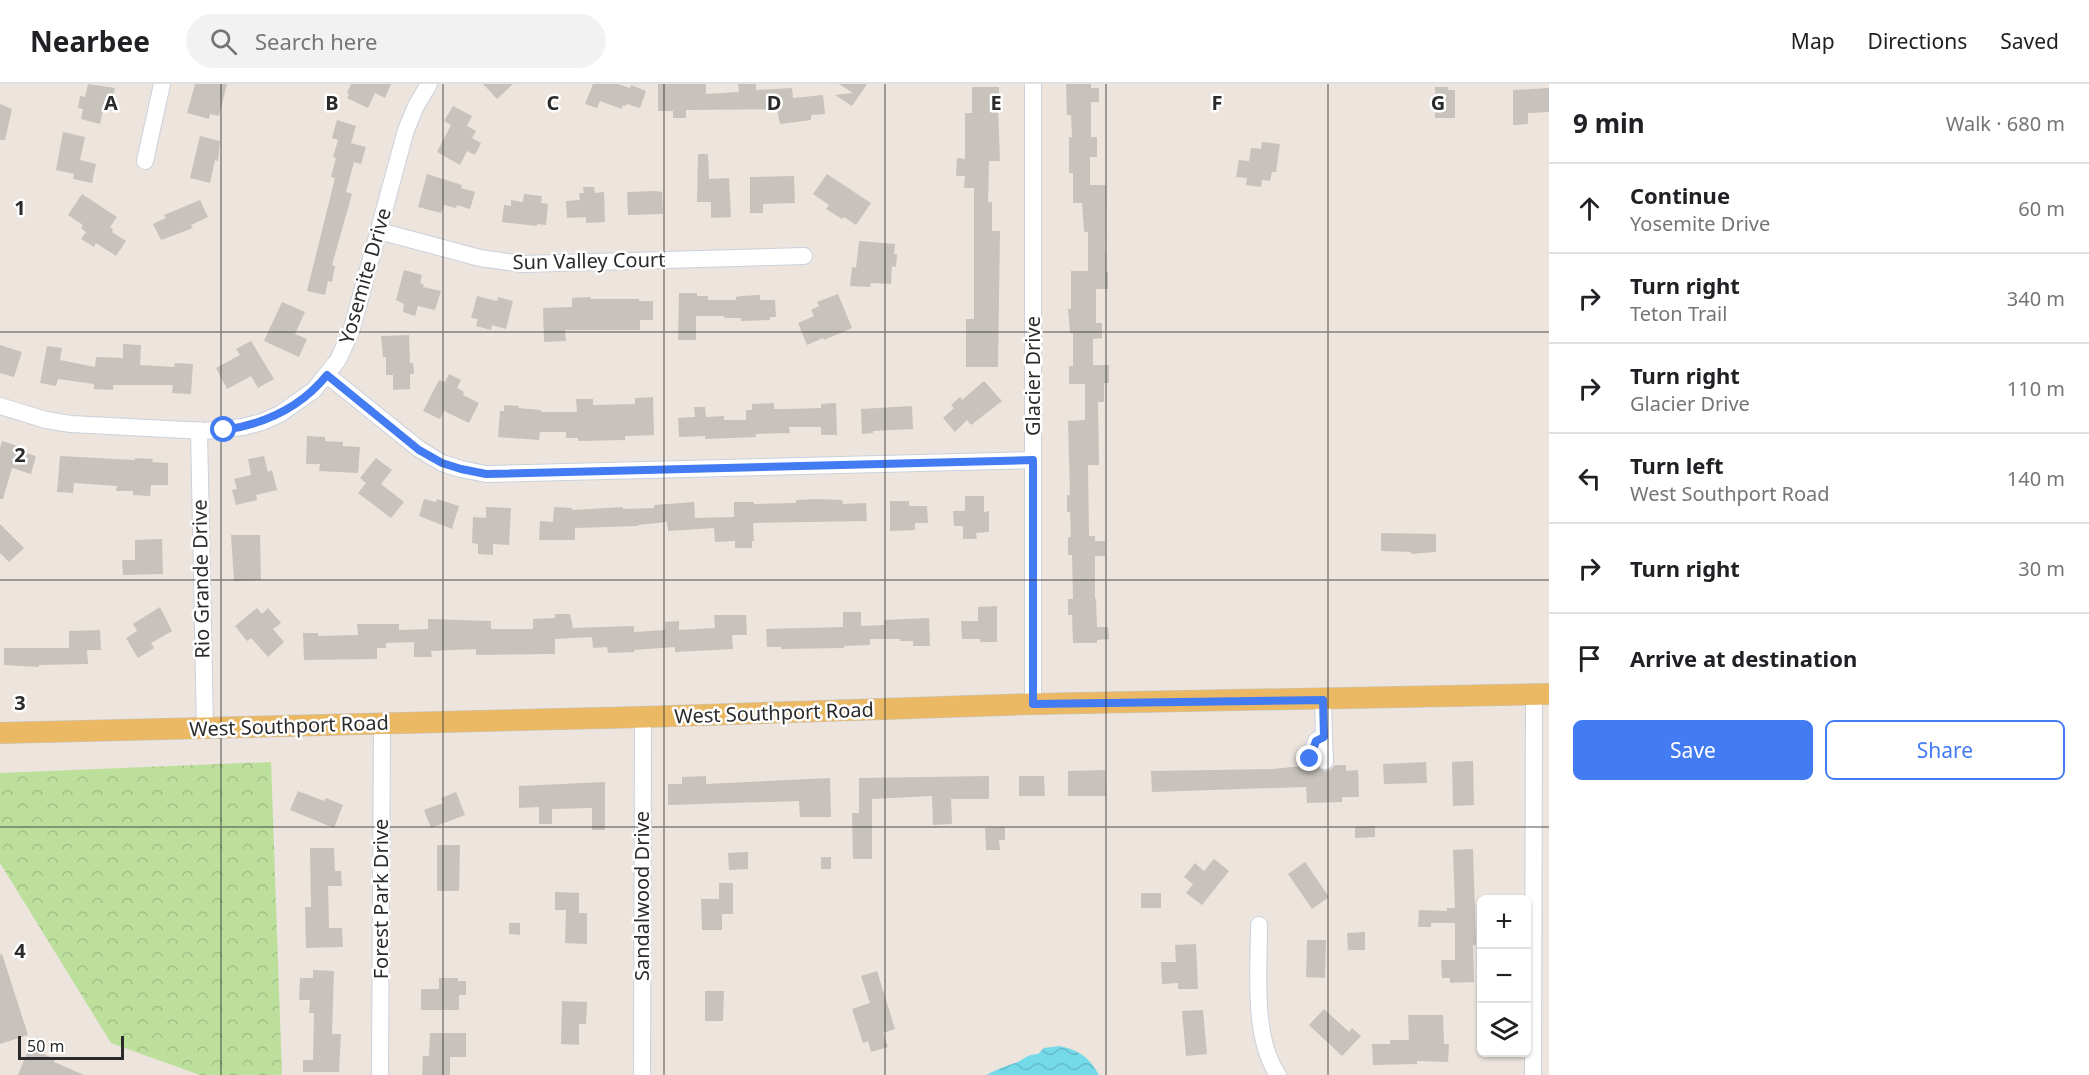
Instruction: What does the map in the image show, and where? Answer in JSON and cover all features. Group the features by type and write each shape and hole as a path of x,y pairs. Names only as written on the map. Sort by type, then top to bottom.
{"main road":[{"name":"West Southport Road","path":"0,733 643,717 1033,704 1541,694"}],"street":[{"path":"145,161 162,84"},
{"name":"Yosemite Drive","path":"0,406 58,423 224,430 262,422 292,406 314,390 344,349 351,332 406,130 429,84"},
{"name":"Glacier Drive","path":"1033,84 1033,704"},
{"name":"Sun Valley Court","path":"379,231 480,258 522,264 804,256"},
{"path":"327,375 419,450 442,463 486,474 1033,460"},
{"name":"Rio Grande Drive","path":"199,430 205,728"},
{"path":"1533,1075 1541,694"},
{"path":"1318,760 1316,741 1324,737 1323,700"},
{"name":"Sandalwood Drive","path":"642,1075 643,717"},
{"name":"Forest Park Drive","path":"380,1075 382,723"},
{"path":"1259,925 1261,1034 1269,1060 1278,1075"}],"green space":[{"path":"271,762 282,1075 200,1075 111,1043 0,863 0,773"}],"water":[{"path":"1059,1046 1083,1055 1099,1075 986,1075 1027,1056 1038,1054 1044,1048"}],"building":[{"path":"88,84 115,88 110,111 103,110 100,124 81,119 83,109 78,108 80,96 85,97"},
{"path":"195,84 227,84 219,116 210,114 209,119 187,113"},
{"path":"351,84 391,84 385,98 375,93 368,108 347,98"},
{"path":"483,84 513,84 497,99"},
{"path":"593,84 618,84 630,88 631,85 646,91 640,108 627,104 623,105 622,109 600,101 597,108 585,104"},
{"path":"658,84 706,84 706,94 739,92 738,84 756,84 756,90 792,88 793,98 823,95 825,114 811,115 811,120 780,124 777,109 686,110 686,118 673,118 673,111 658,111"},
{"path":"839,84 867,84 852,106 835,95 853,93"},
{"path":"1066,84 1091,84 1091,88 1099,88 1099,102 1091,102 1091,137 1097,137 1097,157 1090,157 1090,185 1106,185 1105,253 1108,289 1096,289 1096,323 1102,323 1102,338 1093,339 1093,365 1109,365 1109,383 1104,383 1104,402 1098,402 1099,465 1088,465 1089,536 1095,536 1095,541 1105,541 1105,556 1095,556 1095,599 1097,627 1108,627 1109,639 1097,640 1097,643 1073,643 1072,615 1068,615 1068,599 1073,599 1072,555 1068,555 1068,537 1071,537 1070,512 1067,512 1067,495 1070,495 1068,421 1085,420 1085,384 1069,384 1069,366 1073,366 1073,333 1070,333 1068,309 1071,309 1071,271 1088,271 1088,232 1084,232 1082,203 1073,203 1073,173 1069,173 1071,115 1067,115"},
{"path":"972,87 999,87 1000,161 989,161 988,202 992,202 992,231 1000,231 998,367 966,367 966,319 974,319 974,188 964,188 965,176 956,176 957,158 965,159 965,113 972,113"},
{"path":"1435,87 1448,87 1448,90 1455,90 1455,118 1435,118"},
{"path":"1549,88 1549,112 1528,113 1528,124 1513,125 1513,90"},
{"path":"0,104 12,109 5,140 0,140"},
{"path":"453,106 472,116 467,126 476,131 472,138 481,143 475,155 467,151 460,165 437,152 451,125 444,121"},
{"path":"337,120 356,126 351,143 366,147 361,164 354,162 346,192 352,194 332,265 335,266 332,282 328,281 325,295 307,291 335,178 331,177 338,140 332,138"},
{"path":"63,132 85,137 80,160 96,164 92,183 73,179 74,174 56,170"},
{"path":"200,136 220,141 218,161 215,160 210,183 190,178"},
{"path":"1262,142 1280,144 1276,172 1272,172 1270,181 1262,180 1261,187 1246,185 1247,178 1236,177 1239,160 1249,161 1251,148 1261,149"},
{"path":"698,154 708,154 709,179 729,178 731,217 711,218 711,202 697,202"},
{"path":"427,174 462,185 461,188 475,192 470,209 457,205 456,208 444,205 441,213 418,207"},
{"path":"827,174 871,203 856,225 826,209 829,205 813,194"},
{"path":"794,176 795,203 763,204 763,213 750,213 750,177"},
{"path":"583,187 594,187 595,193 604,192 605,222 586,223 586,217 567,218 566,201 580,200 579,193 584,193"},
{"path":"627,192 662,192 663,214 628,215"},
{"path":"82,194 117,217 110,227 113,229 112,232 126,241 116,256 96,243 94,247 81,239 86,232 81,228 83,225 68,215"},
{"path":"524,194 542,196 541,203 548,204 546,225 502,222 504,205 511,206 511,200 523,202"},
{"path":"200,200 208,217 191,225 193,228 161,240 153,224 166,218 164,215"},
{"path":"859,241 895,244 896,267 892,266 891,284 871,283 870,287 850,286 852,267 856,268"},
{"path":"404,270 422,275 420,283 424,285 423,287 441,291 435,310 418,306 415,316 403,312 404,304 396,300"},
{"path":"679,293 697,293 697,296 708,296 708,300 736,300 736,297 760,295 760,300 775,300 776,317 770,317 770,320 741,321 741,318 724,318 724,316 696,316 696,340 678,340"},
{"path":"838,294 852,328 807,345 798,323 814,316 811,310 819,306 817,302"},
{"path":"477,296 497,301 498,297 513,301 506,329 492,325 491,330 476,326 478,319 471,318"},
{"path":"590,297 591,299 653,301 653,320 640,320 640,330 565,330 566,341 544,342 543,308 572,307 572,298"},
{"path":"282,302 305,312 295,334 307,339 299,357 264,341"},
{"path":"409,335 410,363 413,363 414,374 410,374 410,389 393,390 393,375 386,375 386,357 383,357 381,336"},
{"path":"251,341 274,379 258,388 251,376 227,389 216,368 240,355 236,349"},
{"path":"123,344 141,345 140,365 174,367 175,363 193,364 191,394 172,393 173,385 113,385 113,390 94,389 94,384 58,379 56,386 40,383 47,346 62,348 60,360 95,367 96,357 123,358"},
{"path":"0,345 22,352 14,377 0,373"},
{"path":"449,374 461,380 457,388 464,392 463,395 479,403 469,423 444,411 440,419 423,411 439,380 445,382"},
{"path":"984,381 1002,401 971,425 967,420 955,432 943,418 954,408 951,405 960,397 962,400"},
{"path":"653,397 654,435 625,436 625,440 578,441 578,438 566,438 566,432 540,432 539,440 498,437 500,411 504,411 504,405 541,410 541,412 577,412 576,399 593,399 593,405 635,404 635,398"},
{"path":"774,403 774,409 789,409 821,408 821,404 836,403 837,435 821,435 821,427 789,427 790,433 756,434 756,437 705,439 705,436 679,437 678,418 695,417 694,407 705,407 706,417 724,416 724,420 746,420 746,410 752,410 752,404"},
{"path":"912,406 913,429 873,431 873,433 862,434 861,409"},
{"path":"307,436 325,437 325,441 343,442 343,446 360,447 358,473 319,471 320,464 306,464"},
{"path":"2,441 21,447 19,451 36,456 31,474 12,468 3,499 0,499 0,448"},
{"path":"60,456 153,459 152,462 168,463 168,485 151,485 150,496 133,495 133,491 116,491 117,486 74,483 73,493 57,492"},
{"path":"264,456 268,472 272,470 277,490 256,495 257,500 236,505 232,490 237,489 234,479 251,475 248,459"},
{"path":"376,458 392,470 381,484 404,502 391,518 358,493 366,483 360,478"},
{"path":"965,496 984,496 984,512 989,511 989,532 976,533 977,539 963,539 963,526 954,526 953,511 965,511"},
{"path":"424,499 436,502 437,499 459,506 452,529 419,516"},
{"path":"796,500 842,500 843,504 866,503 867,521 753,523 752,548 735,548 735,541 715,542 714,528 668,531 667,522 638,526 575,528 575,540 539,540 540,521 553,522 554,507 572,508 572,510 654,508 654,505 694,502 695,518 734,517 734,502 796,503"},
{"path":"890,501 909,501 909,506 927,506 928,523 915,523 915,530 890,531"},
{"path":"486,507 511,508 509,545 493,544 493,555 478,554 478,544 472,543 473,517 486,518"},
{"path":"0,524 24,548 9,562 0,553"},
{"path":"1381,533 1436,534 1436,552 1411,554 1411,552 1381,551"},
{"path":"231,535 260,535 261,580 234,581"},
{"path":"162,539 163,574 123,575 122,560 135,560 135,540"},
{"path":"997,606 997,642 962,639 961,621 978,621 978,607"},
{"path":"160,607 172,631 151,643 154,648 138,658 126,638 137,631 133,624"},
{"path":"257,608 262,614 268,608 281,623 273,629 284,642 268,657 251,638 247,641 235,626"},
{"path":"843,612 861,612 861,626 884,625 884,620 929,618 930,646 913,646 913,641 900,641 900,639 870,639 870,645 844,646 844,648 781,649 781,647 767,647 766,629 843,627"},
{"path":"555,614 570,614 573,628 634,626 634,632 665,630 665,622 679,621 679,630 715,628 714,615 746,615 747,635 732,635 733,649 675,652 675,647 608,653 607,647 593,648 592,637 555,639 555,654 476,655 476,649 431,651 432,657 414,657 414,642 386,643 386,648 377,648 377,659 304,660 303,633 318,633 318,636 358,635 357,624 399,624 399,630 428,629 428,619 491,621 491,629 533,629 533,619 555,618"},
{"path":"100,630 101,650 87,650 88,664 39,665 39,667 4,665 4,648 69,648 69,631"},
{"path":"1473,761 1474,805 1453,806 1452,762"},
{"path":"1426,762 1427,783 1384,784 1383,764"},
{"path":"1335,765 1346,765 1346,771 1358,770 1359,797 1342,797 1342,802 1307,803 1306,787 1152,792 1151,771 1272,769 1303,766 1312,769 1317,767 1325,771"},
{"path":"1105,770 1106,796 1068,796 1068,771"},
{"path":"706,776 706,784 830,778 831,817 800,817 799,801 668,805 668,784 682,784 682,777"},
{"path":"989,776 989,799 951,799 952,824 933,825 932,796 872,799 872,859 853,859 852,813 859,813 859,778"},
{"path":"1019,776 1044,776 1045,796 1019,796"},
{"path":"605,782 605,830 592,830 592,808 552,809 552,824 539,824 539,807 519,808 519,786"},
{"path":"298,791 324,801 326,798 343,805 334,828 290,810"},
{"path":"456,792 465,815 431,828 424,810 443,803 441,798"},
{"path":"1375,826 1375,837 1355,838 1355,827"},
{"path":"1005,827 1005,840 999,840 1000,850 986,850 985,828"},
{"path":"437,845 460,845 459,891 437,891"},
{"path":"310,848 334,848 335,871 341,871 342,886 328,886 329,928 342,928 343,947 306,948 305,907 311,907"},
{"path":"1473,849 1476,945 1473,945 1474,982 1450,983 1450,978 1442,978 1441,960 1455,960 1455,923 1431,923 1431,927 1418,927 1419,910 1447,911 1447,908 1455,908 1453,850"},
{"path":"748,852 748,869 729,870 728,853"},
{"path":"821,857 831,857 831,869 821,869"},
{"path":"1214,859 1229,871 1202,905 1186,893 1193,884 1184,877 1195,863 1204,871"},
{"path":"1305,862 1329,897 1312,909 1288,874"},
{"path":"719,883 733,883 733,914 722,914 722,930 702,930 701,899 719,899"},
{"path":"555,892 579,893 579,913 587,913 587,944 565,943 566,910 555,910"},
{"path":"1141,893 1161,893 1161,908 1141,908"},
{"path":"509,923 520,923 520,935 509,934"},
{"path":"1365,932 1365,950 1348,950 1347,933"},
{"path":"1307,940 1326,940 1325,978 1306,977"},
{"path":"1196,944 1198,989 1178,989 1178,983 1162,984 1161,962 1176,962 1175,945"},
{"path":"2,954 28,1035 0,1044 0,955"},
{"path":"313,970 334,971 332,1034 341,1034 339,1072 303,1072 303,1060 313,1060 314,1013 309,1013 310,1000 299,1000 300,978 313,978"},
{"path":"877,971 895,1029 883,1033 888,1047 871,1052 868,1041 863,1043 852,1009 870,1003 861,976"},
{"path":"439,978 458,978 458,981 466,981 466,995 459,995 459,1010 421,1010 421,989 439,989"},
{"path":"705,991 724,991 723,1021 705,1021"},
{"path":"562,1001 587,1002 586,1024 579,1024 579,1045 561,1044"},
{"path":"1324,1009 1349,1032 1352,1028 1361,1036 1342,1056 1309,1025"},
{"path":"1203,1010 1207,1054 1186,1056 1182,1011"},
{"path":"1408,1015 1443,1015 1444,1044 1449,1044 1448,1062 1417,1061 1417,1064 1373,1065 1372,1044 1390,1044 1390,1040 1409,1040"},
{"path":"430,1033 466,1033 466,1057 450,1057 450,1075 422,1075 423,1056 429,1056"},
{"path":"29,1048 55,1059 54,1062 84,1075 18,1075"}],"route":[{"path":"224,430 262,422 280,414 309,394 327,375 419,450 442,463 486,474 1033,460 1033,704 1323,700 1324,737 1316,741 1310,759"}]}
